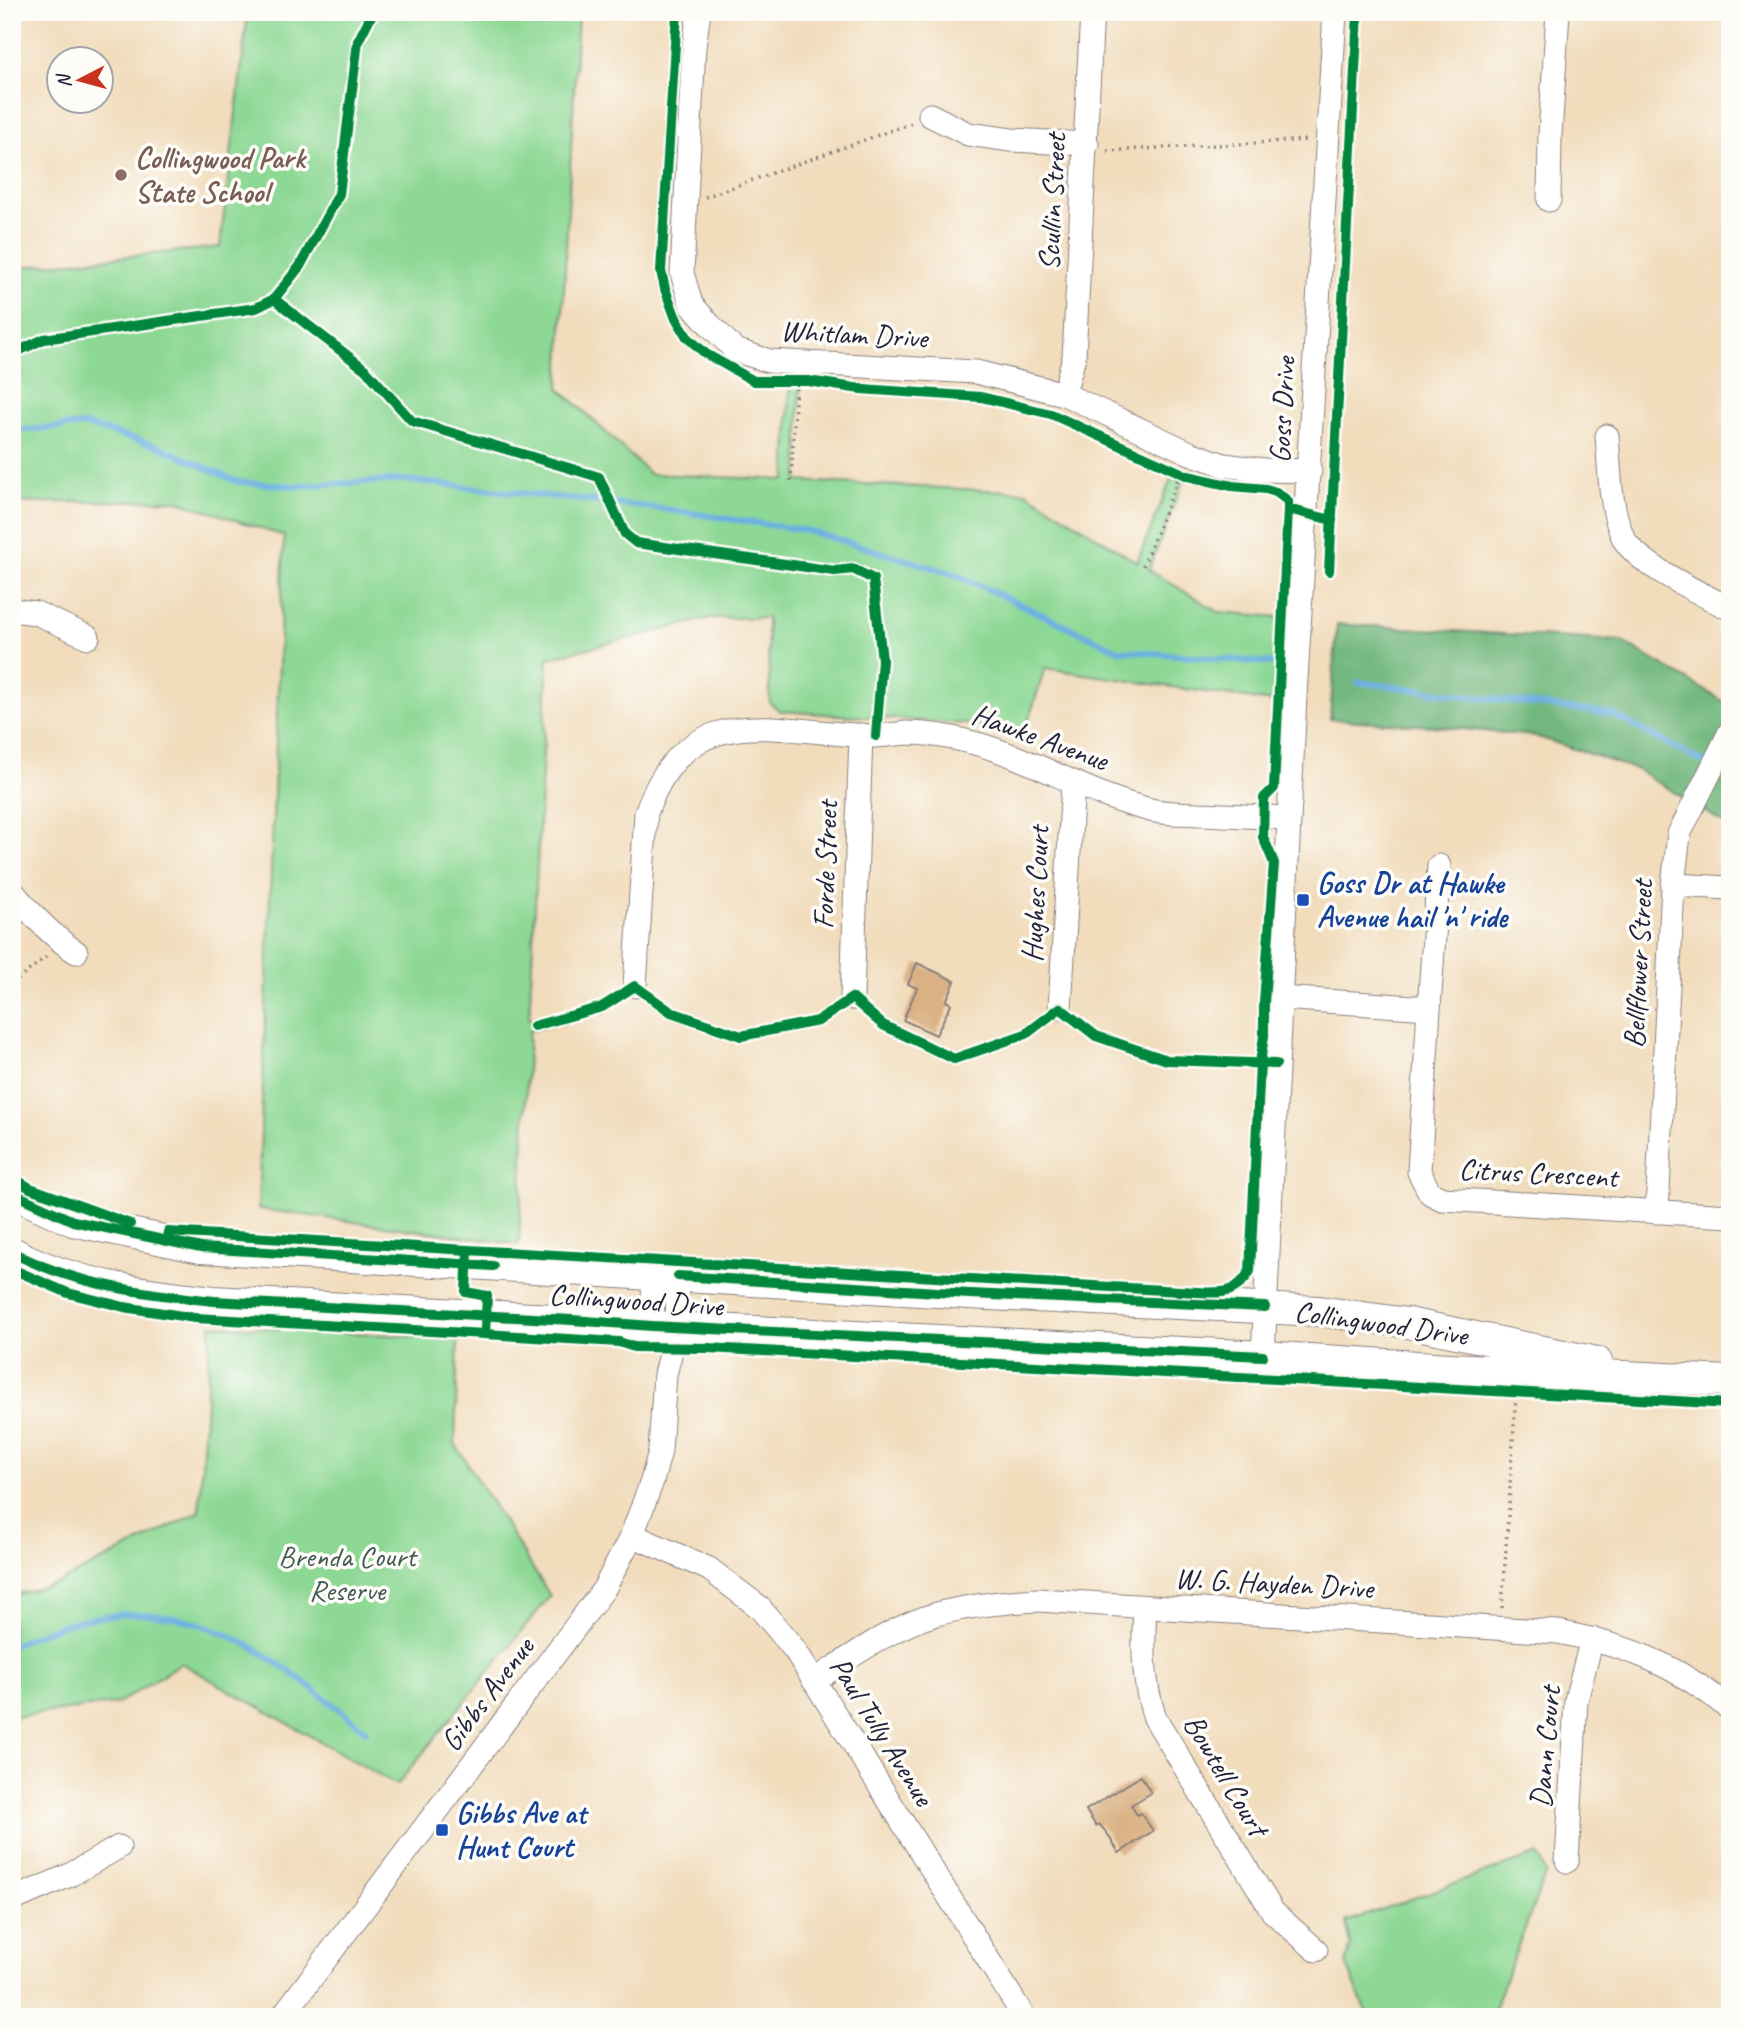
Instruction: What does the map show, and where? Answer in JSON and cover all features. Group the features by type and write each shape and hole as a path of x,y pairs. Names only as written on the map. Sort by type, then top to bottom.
{"main road":[{"name":"Collingwood Drive","path":"12,1193 73,1221 201,1248 970,1294 1319,1311 1408,1323 1574,1356 1665,1379"},
{"name":"Collingwood Drive","path":"12,1252 67,1274 117,1288 159,1296 214,1301 664,1327 1730,1381"}],"street":[{"name":"Whitlam Drive","path":"699,12 694,47 682,273 691,304 735,349 769,361 797,376 975,372 1064,394 1182,468 1224,465 1264,470 1310,471"},
{"name":"Scullin Street","path":"1064,394 1074,357 1092,12"},
{"name":"Goss Drive","path":"1263,1356 1289,818 1335,12"},
{"path":"1549,200 1550,135 1558,12"},
{"path":"930,116 968,134 1086,150"},
{"path":"1607,436 1613,507 1624,540 1647,563 1730,609"},
{"path":"12,610 36,613 89,637"},
{"name":"Hawke Avenue","path":"635,986 646,813 664,772 686,749 727,729 757,726 876,736 906,733 947,736 1015,756 1073,783 1148,810 1289,818"},
{"name":"Bellflower Street","path":"1657,1212 1673,886 1679,834 1730,732"},
{"name":"Forde Street","path":"852,998 861,735"},
{"name":"Hughes Court","path":"1059,1008 1073,783"},
{"path":"1280,998 1429,1008 1439,866"},
{"path":"1673,886 1730,888"},
{"path":"12,891 27,909 69,948"},
{"name":"Citrus Crescent","path":"1429,1008 1419,1172 1430,1193 1442,1199 1730,1216"},
{"name":"Gibbs Avenue","path":"294,2012 604,1589 632,1535 660,1451 665,1374 666,1275"},
{"name":"Paul Tully Avenue","path":"632,1535 709,1569 759,1606 794,1650 814,1681 1024,2017"},
{"name":"W. G. Hayden Drive","path":"814,1681 910,1623 935,1614 1000,1602 1038,1600 1558,1632 1592,1639 1656,1660 1707,1690 1730,1709"},
{"name":"Bowtell Court","path":"1145,1606 1143,1668 1147,1697 1155,1718 1273,1912 1315,1950"},
{"name":"Dann Court","path":"1567,1861 1576,1700 1592,1639"},
{"path":"12,1900 59,1880 119,1847"}],"path":[{"path":"686,203 930,116"},
{"path":"1086,150 1302,139 1328,141"},
{"path":"791,481 797,376"},
{"path":"1143,566 1182,468"},
{"path":"12,984 69,948"},
{"path":"1502,1390 1529,1392"},
{"path":"1503,1628 1502,1604 1516,1391"}],"green space":[{"path":"248,12 578,12 559,388 650,474 786,480 790,385 800,385 798,481 1026,492 1137,562 1172,477 1183,481 1149,570 1219,612 1278,617 1273,702 1045,668 1024,735 981,725 780,711 770,703 767,618 710,618 548,658 529,1019 599,1004 606,1013 529,1031 519,1244 258,1209 284,536 175,500 12,503 12,268 220,247"},
{"path":"1337,624 1621,641 1730,705 1730,827 1638,770 1535,736 1330,719"},
{"name":"Brenda Court Reserve","path":"211,1325 458,1339 455,1444 550,1596 397,1785 181,1663 119,1703 12,1717 12,1595 56,1584 199,1512"},
{"path":"1538,1854 1546,1873 1491,2017 1368,2017 1346,1963 1351,1944 1346,1922"}],"building":[{"path":"917,963 955,981 946,1001 951,1004 936,1035 903,1020 917,988 908,984"},
{"path":"1141,1776 1151,1793 1131,1805 1137,1815 1141,1813 1153,1831 1119,1853 1107,1833 1099,1824 1096,1826 1086,1810"}],"waterway":[{"path":"12,431 85,425 158,446 238,482 293,486 404,480 663,509 809,531 957,575 1118,650 1270,663"},
{"path":"1357,682 1611,714 1730,776"},
{"path":"12,1645 69,1623 122,1614 163,1616 200,1624 235,1638 268,1657 366,1731"}],"cycle path":[{"path":"373,12 358,41 339,194 300,266 274,299 366,370 412,421 599,477 625,534 636,543 835,571 853,569 873,579 882,660 876,736"},
{"path":"677,12 661,271 675,316 687,337 706,354 754,381 808,381 861,389 981,397 1051,414 1188,476 1276,492 1288,501 1288,509"},
{"path":"1329,571 1358,12"},
{"path":"12,354 44,339 256,308 274,299"},
{"path":"1332,520 1288,509 1274,788 1264,798 1263,837 1274,863 1264,1036 1260,1063 1250,1271 1239,1285 1228,1291 1197,1292 468,1250 466,1292 487,1296 485,1334 619,1342 634,1347 708,1348 1730,1404"},
{"path":"534,1026 602,1007 635,986 671,1012 741,1036 818,1021 852,998 883,1025 954,1059 1026,1034 1060,1008 1096,1036 1167,1060 1276,1064"},
{"path":"12,1177 30,1188 130,1224"},
{"path":"12,1193 73,1221 201,1248 493,1266"},
{"path":"168,1232 468,1250"},
{"path":"12,1252 60,1273 85,1280 136,1291 214,1301 1263,1356"},
{"path":"12,1269 68,1293 124,1307 195,1318 485,1334"},
{"path":"678,1276 970,1294 1265,1307"}],"place":[{"name":"Collingwood Park State School","path":"121,175"},
{"name":"Goss Dr at Hawke Avenue hail 'n' ride","path":"1303,900"},
{"name":"Gibbs Ave at Hunt Court","path":"442,1830"}]}
